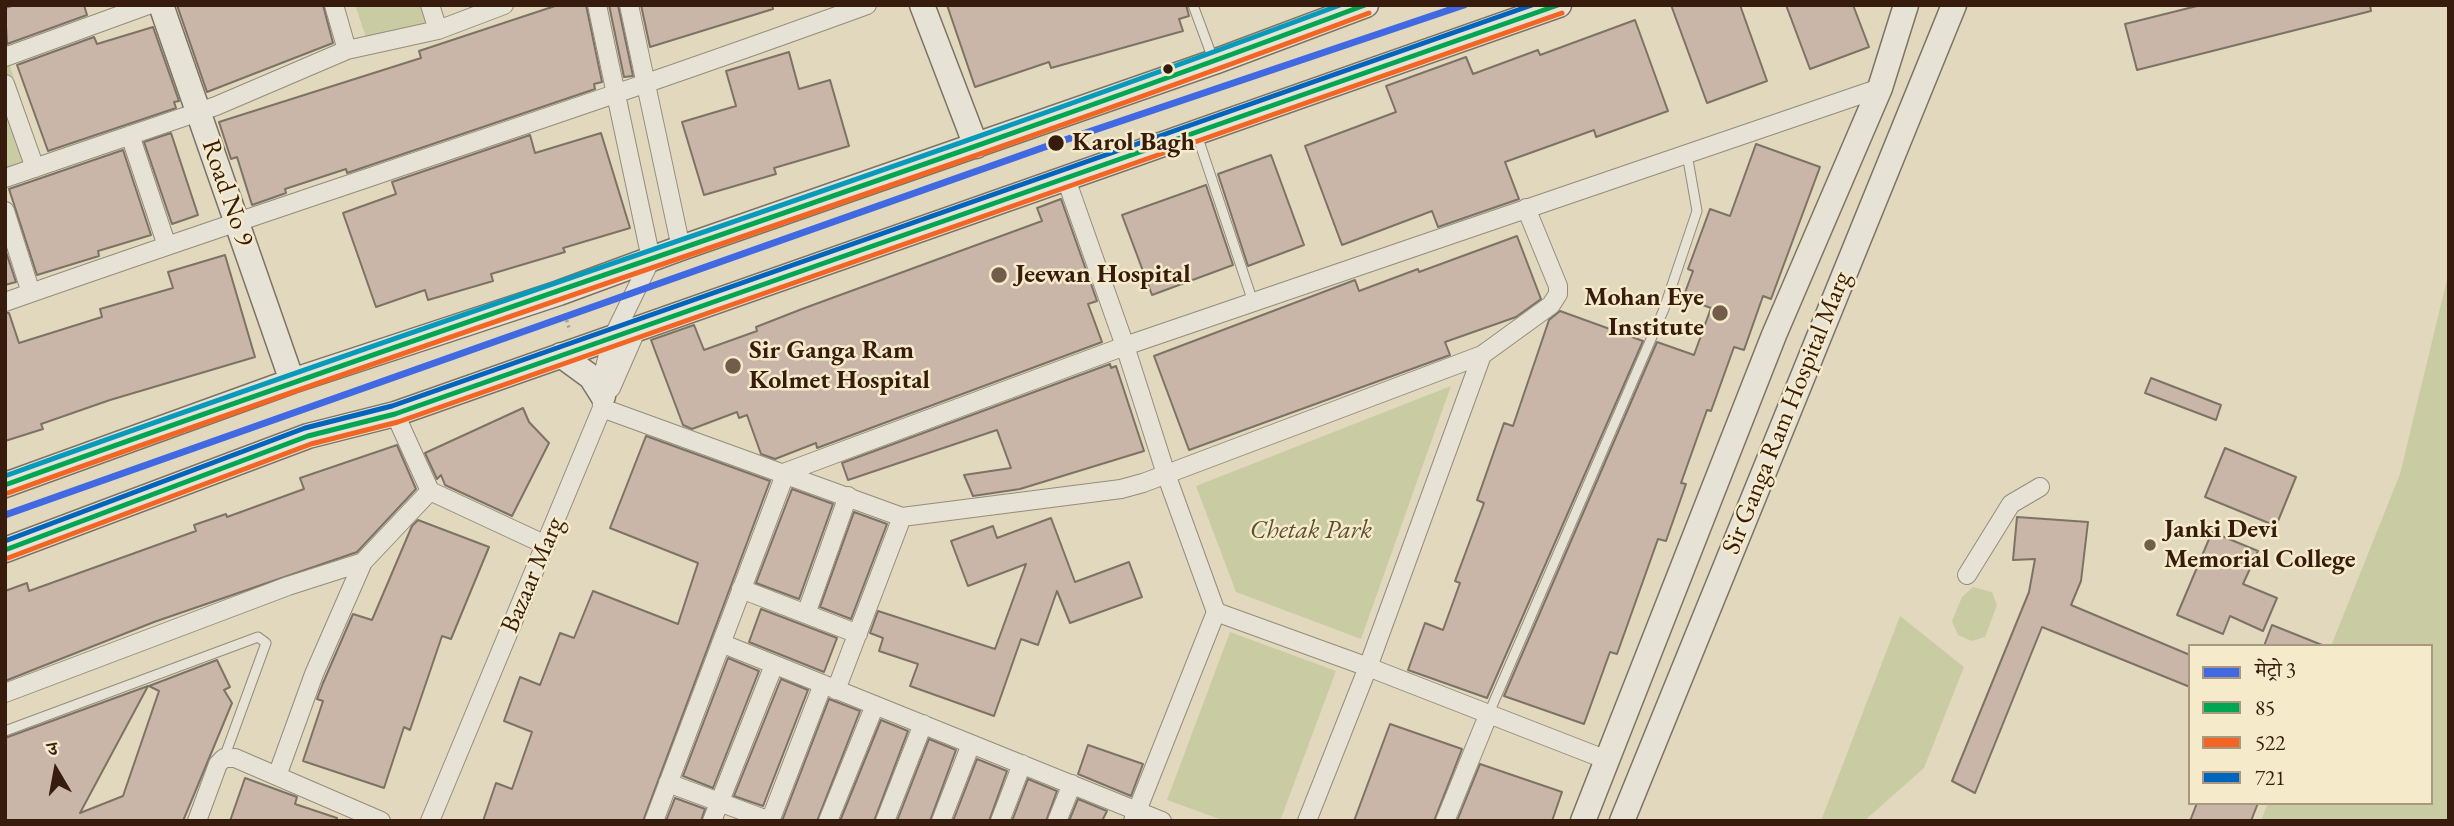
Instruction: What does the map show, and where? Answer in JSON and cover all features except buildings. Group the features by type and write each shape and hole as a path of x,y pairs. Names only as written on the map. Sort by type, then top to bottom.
{"main road":[{"name":"Road No 9","path":"161,5 292,381"},
{"path":"922,5 975,146"},
{"path":"5,550 308,436 395,414 636,331 1559,5"},
{"name":"Sir Ganga Ram Hospital Marg","path":"1583,821 1774,335 1880,88 1906,5"},
{"name":"Sir Ganga Ram Hospital Marg","path":"1622,821 1954,5"},
{"path":"5,485 292,381 559,293 1214,62 1359,7"},
{"path":"561,355 591,377 602,402"},
{"path":"1607,760 1640,775"}],"street":[{"path":"5,57 148,5"},
{"path":"334,5 347,50"},
{"path":"430,5 438,30"},
{"path":"5,178 198,112 347,50 438,30 505,5"},
{"path":"597,5 650,259 612,339 601,383 602,402 902,517 1121,489 1482,355 1551,305 1558,294 1558,286 1527,208"},
{"path":"629,5 681,248"},
{"path":"5,302 237,221 646,85 867,5"},
{"path":"5,84 35,168"},
{"path":"654,821 786,472 1125,346 1880,88"},
{"path":"130,135 167,246"},
{"path":"1066,179 1216,612 1135,816"},
{"path":"5,211 31,293"},
{"name":"Bazaar Marg","path":"430,821 546,545 602,402 636,331"},
{"path":"1307,821 1368,667 1482,355"},
{"path":"395,414 429,491 546,545"},
{"path":"1967,575 2011,504 2040,487"},
{"path":"277,776 314,674 363,562 422,503 429,491"},
{"path":"806,614 848,496"},
{"path":"668,783 770,821 830,687 858,634 902,517"},
{"path":"5,693 288,586 363,562"},
{"path":"741,589 858,634"},
{"path":"1216,612 1368,667 1607,760"},
{"path":"721,643 1072,784 1135,816 1162,821"},
{"path":"712,821 774,665"},
{"path":"828,821 875,705"},
{"path":"1445,821 1489,713"},
{"path":"885,821 923,724"},
{"path":"941,821 971,744"},
{"path":"197,821 218,764 224,758 235,758 381,821"},
{"path":"1000,821 1022,764"},
{"path":"1057,821 1072,784"}],"lane":[{"path":"1193,5 1214,62"},
{"path":"1196,133 1253,302"},
{"path":"1489,713 1664,309 1697,211 1687,153"},
{"path":"5,731 258,637 266,643 224,758"}],"green space":[{"path":"355,5 433,5 439,22 369,46"},
{"path":"5,52 43,163 5,175"},
{"path":"2449,271 2449,821 2261,821 2267,805 2433,805 2433,644 2332,644 2400,474"},
{"name":"Chetak Park","path":"1451,386 1361,639 1236,592 1196,486"},
{"path":"1973,587 1992,592 1997,605 1985,637 1972,641 1958,635 1952,621 1962,597"},
{"path":"1900,616 1964,667 1924,768 1864,821 1821,821"},
{"path":"1230,632 1336,671 1280,821 1225,821 1167,800"}],"metro line":[{"name":"3","path":"5,515 1056,143 1464,5"}],"transit line":[{"path":"5,476 841,185 1340,5"},
{"name":"85","path":"5,485 856,188 1365,5"},
{"name":"721","path":"5,541 305,428 392,406 1532,5"},
{"name":"85","path":"5,550 308,436 395,414 1558,5"},
{"name":"522","path":"8,493 860,196 1369,13"},
{"name":"522","path":"8,558 311,444 398,422 1562,13"}],"place":[{"name":"Karol Bagh","path":"1056,143"},
{"name":"Jeewan Hospital","path":"999,275"},
{"name":"Mohan Eye Institute","path":"1720,313"},
{"name":"Sir Ganga Ram Kolmet Hospital","path":"733,366"},
{"name":"Janki Devi Memorial College","path":"2150,545"}]}
